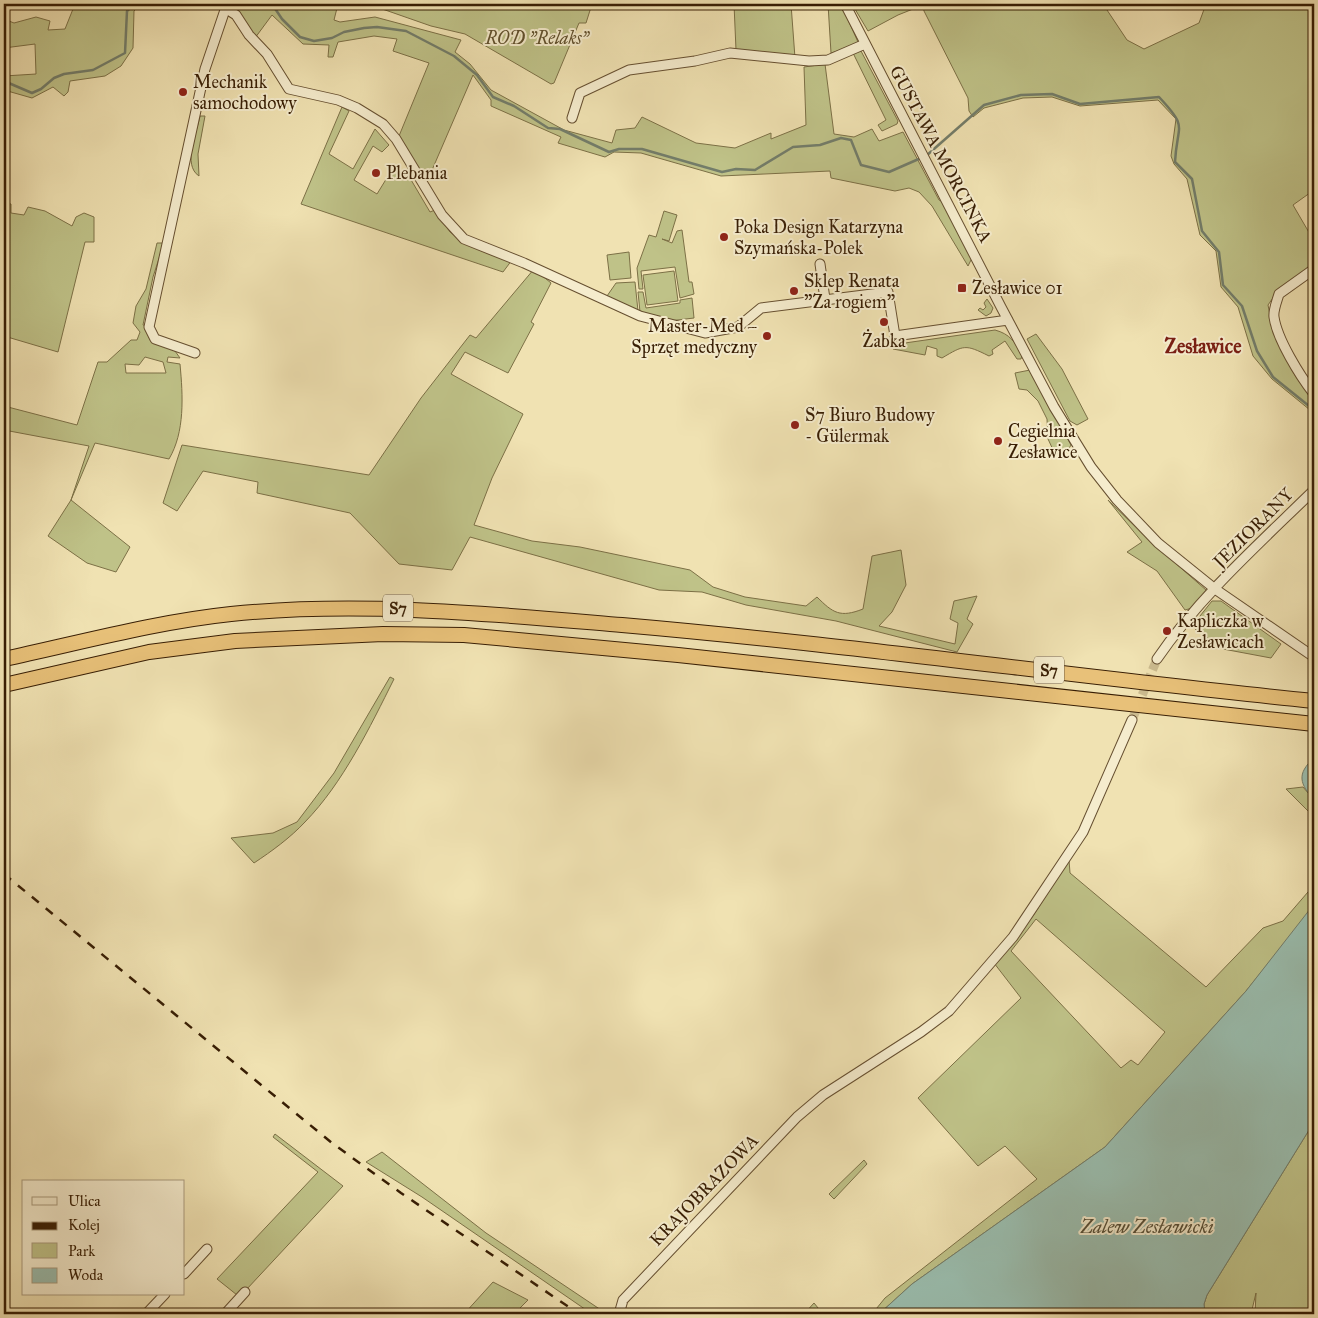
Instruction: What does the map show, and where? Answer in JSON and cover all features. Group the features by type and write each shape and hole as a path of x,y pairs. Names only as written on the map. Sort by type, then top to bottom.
{"highway":[{"name":"S7","path":"4,659 156,626 231,614 386,608 468,612 691,631 1308,701"},
{"name":"S7","path":"4,684 149,652 235,641 383,634 464,635 678,655 1314,724"}],"street":[{"name":"GUSTAWA MORCINKA","path":"845,4 1008,320 1067,429 1104,484 1158,543 1215,589 1314,657"},
{"path":"195,353 155,339 149,327 204,69 226,6 236,15 249,35 268,54 290,89 338,100 357,108 383,124 396,139 439,211 464,239 524,262 640,316 705,333 738,327 761,308 888,292 895,336 1008,320"},
{"path":"572,118 580,93 629,70 700,60 730,53 796,61 828,60 865,44"},
{"path":"820,264 825,299"},
{"path":"1314,270 1279,294 1274,317 1296,369 1314,394"},
{"name":"JEZIORANY","path":"1157,659 1215,589 1314,490"},
{"name":"KRAJOBRAZOWA","path":"619,1314 623,1300 797,1117 823,1095 922,1032 949,1011 1013,938 1083,832 1132,720"},
{"path":"185,1273 207,1249"},
{"path":"224,1314 245,1292"},
{"path":"146,1314 163,1296"}],"green space":[{"path":"75,4 141,4 134,11 133,48 121,66 105,76 70,81 68,92 64,96 53,87 32,98 4,90 4,76 36,74 35,44 4,48 4,19 14,23 36,17 50,21 48,30 65,29"},
{"path":"235,4 338,4 334,20 340,22 375,17 461,40 455,52 470,64 491,90 564,130 612,143 616,130 635,128 642,117 696,143 735,148 771,133 771,139 806,125 804,67 825,64 834,134 854,137 872,129 879,141 903,132 939,200 945,203 972,258 968,266 932,206 919,192 909,188 895,191 831,178 830,171 721,176 641,153 614,152 605,157 558,143 561,137 491,106 491,100 473,75 426,184 399,136 429,63 393,51 397,39 374,36 338,42 333,57 328,57 329,45 303,44 272,15 255,38 242,19"},
{"name":"ROD \"Relaks\"","path":"368,4 592,4 586,23 579,23 554,83 551,84 465,34 431,26"},
{"path":"734,4 791,4 795,58 736,50"},
{"path":"828,4 841,4 858,42 854,46 831,53"},
{"path":"852,4 899,4 899,6 903,4 1103,4 1127,40 1144,49 1199,23 1206,4 1314,4 1314,190 1293,205 1314,241 1314,267 1277,292 1268,305 1272,324 1282,351 1296,377 1312,399 1314,418 1310,410 1272,379 1253,356 1238,307 1221,287 1216,251 1200,235 1187,179 1174,164 1171,156 1176,119 1158,100 1080,106 1052,97 1023,98 984,108 973,117 969,111 968,98 924,11 923,5 898,15 868,31"},
{"path":"861,51 898,121 897,124 882,131 878,125 886,120 853,53"},
{"path":"342,107 349,111 329,154 353,169 375,129 389,145 382,152 373,146 354,180 377,194 393,168 401,176 407,173 430,212 435,210 450,232 463,242 512,260 503,272 301,204"},
{"path":"200,116 205,116 198,154 199,176 194,171 191,156"},
{"path":"4,203 11,204 11,213 24,215 28,207 45,211 72,226 76,217 84,213 94,217 94,242 85,242 58,352 4,336"},
{"path":"664,211 677,215 669,241 662,239 672,243 677,231 682,230 689,282 692,282 694,294 680,298 675,267 641,271 643,289 639,289 637,268 649,235 656,237"},
{"path":"157,243 164,243 153,277 143,325 147,326 149,338 175,351 180,358 168,357 167,362 180,364 182,413 178,437 169,459 95,443 71,500 89,446 4,430 4,406 77,425 98,362 107,362 131,340 137,340 140,332 133,323 136,306 146,289","holes":["145,357 163,362 166,373 126,373 125,364 139,365"]},
{"path":"629,252 631,278 610,280 607,255"},
{"path":"534,269 551,283 531,322 534,324 508,373 465,352 451,374 523,414 492,478 474,525 532,541 580,547 690,570 713,587 745,597 806,606 817,597 828,607 843,613 863,609 872,556 901,550 906,585 892,612 879,626 955,644 958,623 950,619 954,601 977,596 967,619 973,624 957,652 836,621 746,605 702,592 659,590 470,537 452,570 399,564 350,513 257,493 258,482 203,471 177,511 163,503 182,445 369,475 421,398 470,335 476,338"},
{"path":"674,271 678,301 647,305 643,275"},
{"path":"635,282 638,311 607,296 616,283"},
{"path":"638,292 643,292 646,308 680,303 680,300 692,298 694,318 669,321 640,312"},
{"path":"987,299 993,308 991,313 986,316 978,310 980,308 983,310 986,307 984,303"},
{"path":"995,330 1012,339 1022,355 1021,359 1017,359 1005,341 992,350 993,354 989,356 975,349 960,348 942,358 937,356 937,349 927,346 925,355 893,349 891,345"},
{"path":"1036,334 1062,369 1088,419 1077,425 1070,421 1027,339"},
{"path":"1030,370 1071,445 1067,452 1055,454 1048,439 1047,419 1038,401 1027,390 1019,389 1015,373"},
{"path":"71,500 130,547 116,572 87,563 48,536"},
{"path":"1108,500 1148,539 1206,590 1196,607 1185,610 1157,571 1127,552 1142,542"},
{"path":"1212,601 1221,601 1281,644 1271,658 1223,649 1195,629 1196,621"},
{"path":"390,677 394,679 355,754 332,790 299,828 281,844 254,863 231,838 273,833 297,822 334,773"},
{"path":"1303,787 1314,800 1314,817 1286,789"},
{"path":"1069,860 1070,873 1206,987 1263,928 1283,921 1314,885 1314,904 1312,909 1246,991 1105,1147 912,1284 879,1314 872,1314 885,1298 1037,1179 1005,1146 978,1166 918,1098 1021,998 994,963 1033,916","holes":["1036,919 1165,1032 1138,1065 1131,1060 1121,1068 1011,951"]},
{"path":"1314,1122 1314,1314 1255,1314 1256,1293 1251,1314 1205,1314 1204,1304 1207,1295"},
{"path":"275,1134 343,1186 246,1290 237,1295 217,1279 318,1172 273,1137"},
{"path":"382,1152 486,1233 607,1314 592,1314 422,1197 366,1162"},
{"path":"864,1160 867,1164 834,1199 829,1194"},
{"path":"493,1282 528,1300 514,1314 464,1314"},
{"path":"814,1303 823,1314 804,1314"}],"water":[{"path":"1314,758 1314,800 1303,784 1302,774"},
{"name":"Zalew Zesławicki","path":"1314,904 1314,1122 1207,1295 1204,1304 1205,1314 879,1314 912,1284 1105,1147 1246,991"}],"waterway":[{"path":"4,81 32,93 41,89 54,78 64,74 93,70 125,53 127,11 135,4"},
{"path":"272,4 282,19 300,37 314,41 332,38 344,32 364,28 377,27 406,31 454,56 477,75 493,97 514,106 548,128 560,129 609,152 619,149 642,149 722,172 736,169 755,170 793,147 820,145 841,138 851,140 861,165 889,172 921,158"},
{"path":"926,156 984,105 1021,95 1052,94 1080,104 1159,97 1178,121 1179,133 1175,162 1192,179 1202,231 1219,252 1223,285 1242,306 1257,351 1273,377 1314,410"}],"tunnel":[{"path":"1132,720 1157,659"}],"railway":[{"path":"4,874 332,1143 401,1193 579,1314"}],"place":[{"name":"Mechanik samochodowy","path":"183,92"},
{"name":"Plebania","path":"376,173"},
{"name":"Poka Design Katarzyna Szymańska-Polek","path":"724,237"},
{"name":"Zesławice 01","path":"962,288"},
{"name":"Sklep Renata \"Za rogiem\"","path":"794,291"},
{"name":"Żabka","path":"884,322"},
{"name":"Master-Med – Sprzęt medyczny","path":"767,336"},
{"name":"S7 Biuro Budowy - Gülermak","path":"795,425"},
{"name":"Cegielnia Zesławice","path":"998,441"},
{"name":"Kapliczka w Zesławicach","path":"1167,631"}],"district":[{"name":"Zesławice","path":"1203,346"}]}
